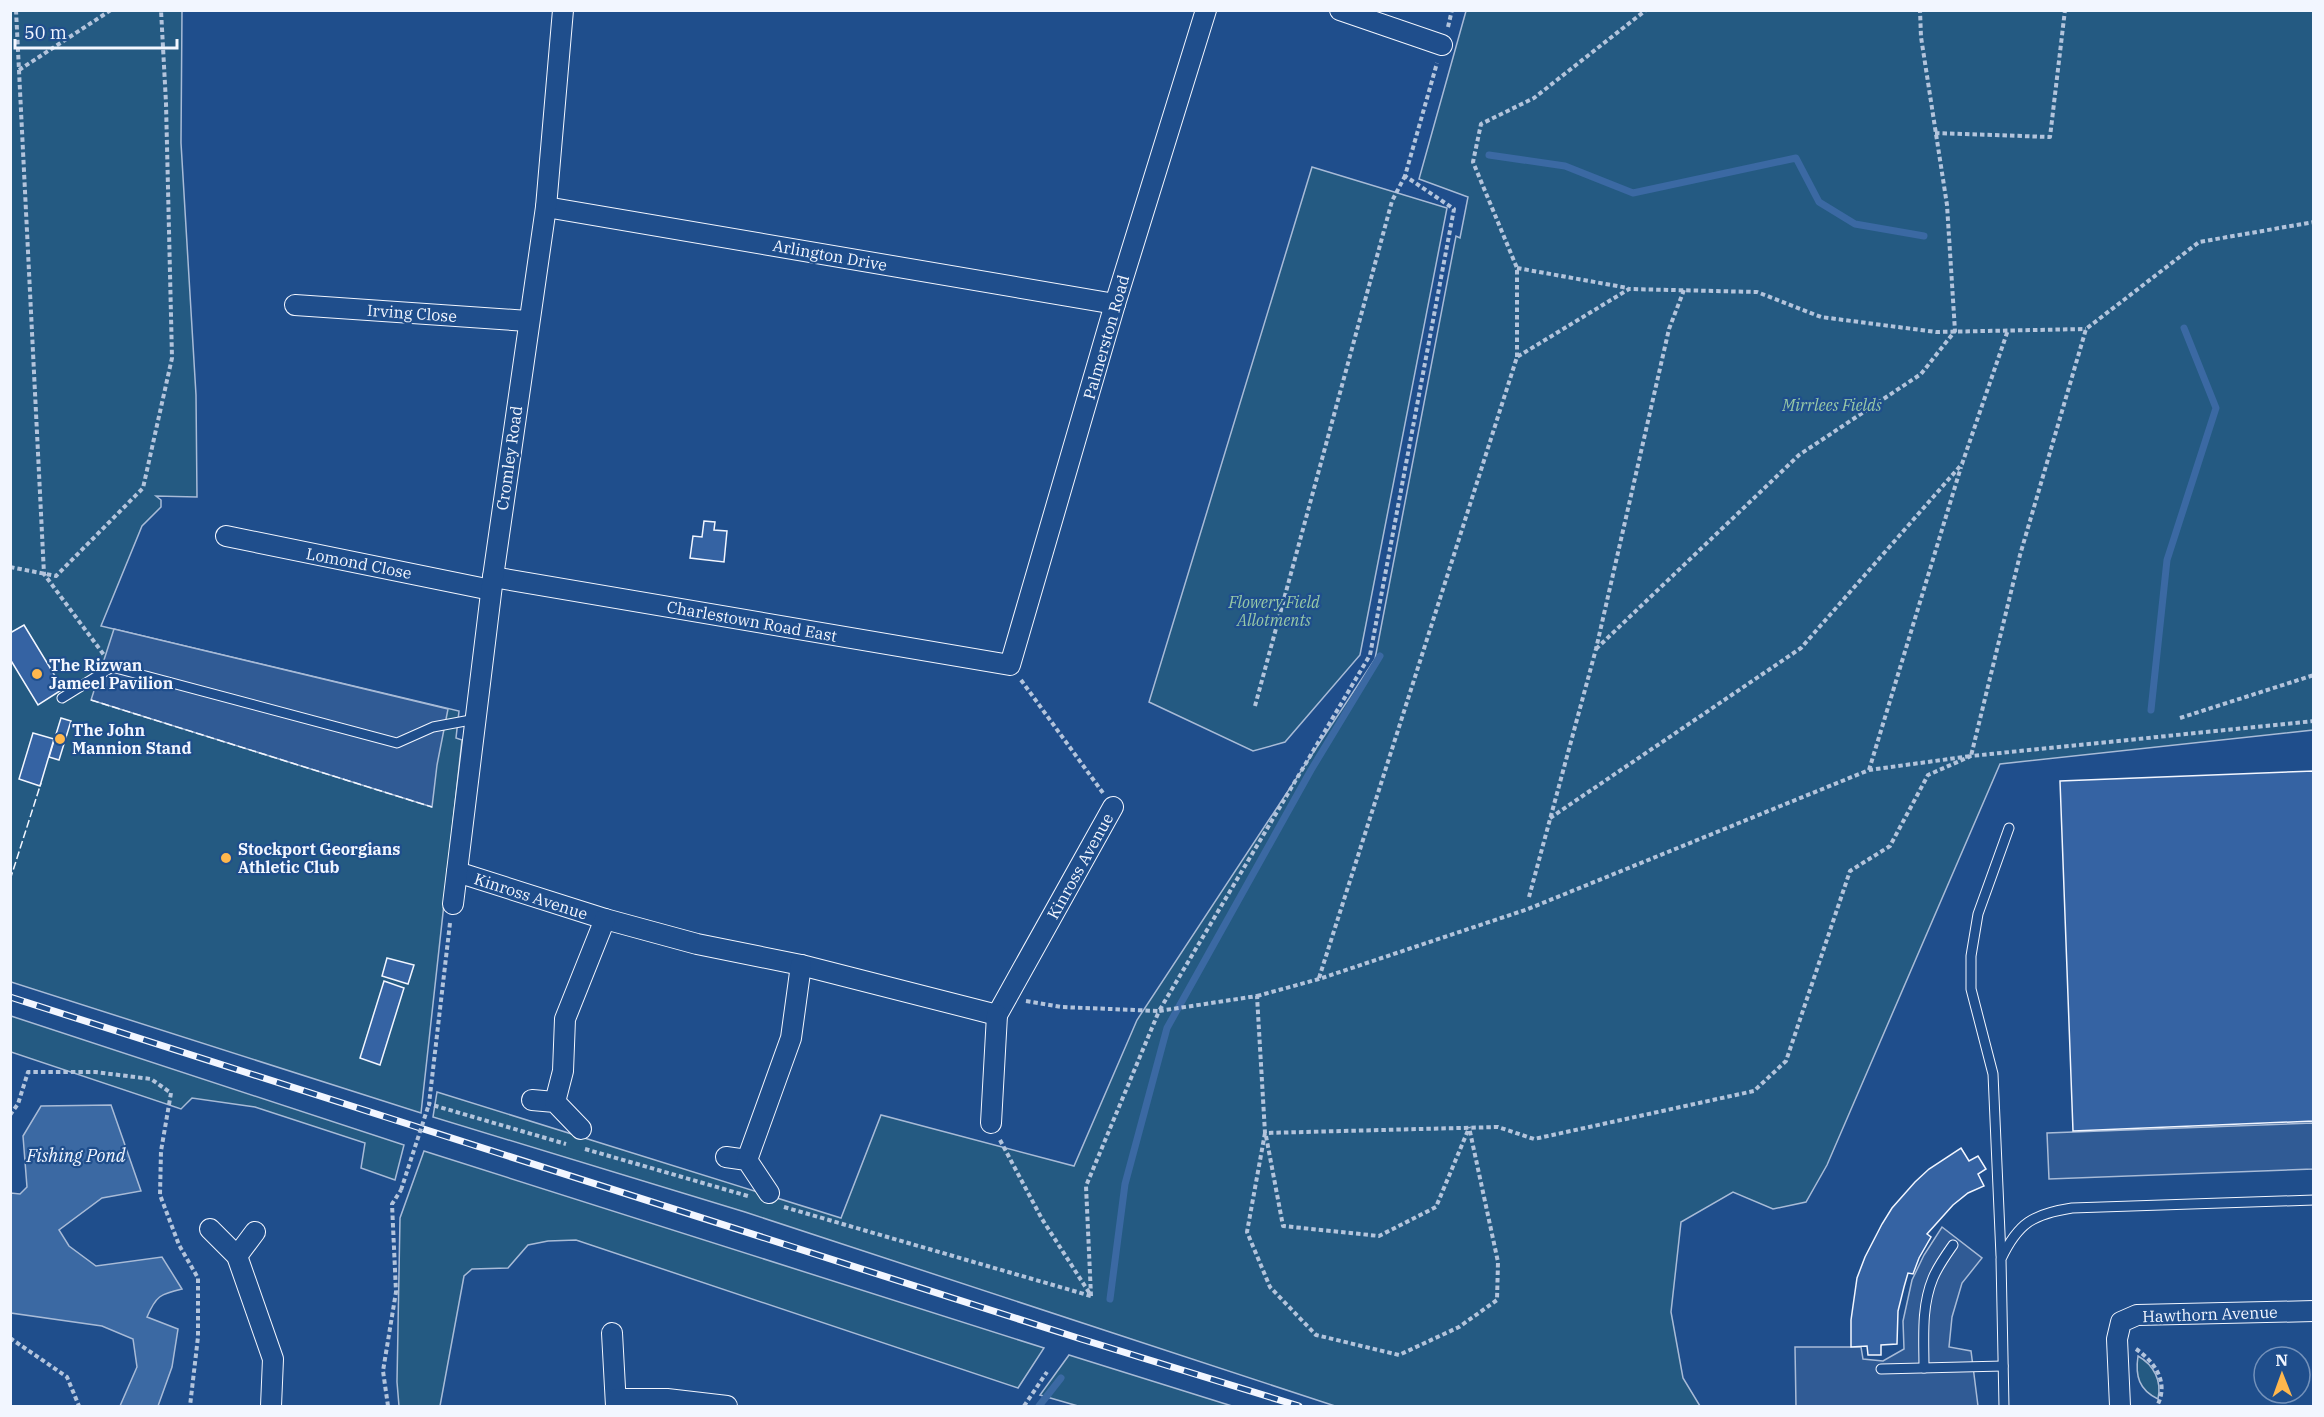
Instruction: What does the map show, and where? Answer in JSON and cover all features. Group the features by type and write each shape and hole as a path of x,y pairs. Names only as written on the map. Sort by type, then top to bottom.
{"street":[{"name":"Cromley Road","path":"453,904 492,583 546,207 563,10"},
{"name":"Palmerston Road","path":"1010,665 1115,304 1206,10"},
{"path":"1340,10 1442,45"},
{"name":"Arlington Drive","path":"546,207 1115,304"},
{"name":"Irving Close","path":"296,305 528,321"},
{"name":"Lomond Close","path":"226,536 492,583"},
{"name":"Charlestown Road East","path":"492,583 1010,665"},
{"name":"Kinross Avenue","path":"991,1123 998,1015 1113,807"},
{"name":"Kinross Avenue","path":"457,872 605,919 697,944 801,965 998,1015"},
{"name":"Kinross Avenue","path":"555,1102 563,1071 564,1019 605,919"},
{"path":"747,1160 791,1038 801,965"},
{"path":"532,1100 555,1102 581,1129"},
{"path":"726,1157 747,1160 769,1193"},
{"path":"210,1229 237,1256 273,1359 271,1407"},
{"path":"237,1256 255,1232"},
{"name":"Hawthorn Avenue","path":"2117,1339 2121,1322 2137,1315 2313,1311"},
{"path":"612,1333 616,1403 667,1399 727,1407"},
{"path":"2117,1339 2120,1407"}],"lane":[{"path":"62,698 112,667 397,743 433,727 476,719"},
{"path":"2004,1407 2001,1259 1993,1074 1971,989 1971,956 1978,914 2009,828"},
{"path":"2001,1259 2011,1237 2027,1223 2047,1212 2072,1208 2313,1200"},
{"path":"1924,1368 1924,1315 1929,1293 1934,1277 1953,1245"},
{"path":"1881,1369 2003,1366"}],"path":[{"path":"16,10 44,574 112,667"},
{"path":"19,70 111,10"},
{"path":"10,567 56,576 143,489 172,358 166,103 161,10"},
{"path":"1255,706 1392,201 1405,176 1452,10"},
{"path":"1319,979 1517,357 1516,268 1473,162 1481,124 1534,98 1646,10"},
{"path":"1596,649 1799,455 1921,374 1955,331 1947,205 1921,37 1920,10"},
{"path":"1935,133 2050,137 2065,10"},
{"path":"991,1123 1042,1219 1091,1296 1086,1186 1160,1010 1370,655 1454,209 1405,176"},
{"path":"1971,756 2020,555 2086,329 2199,242 2313,222"},
{"path":"1516,268 1629,289 1757,292 1821,316 1936,332 2086,329"},
{"path":"1517,357 1629,289"},
{"path":"1529,897 1596,649 1669,328 1684,290"},
{"path":"1869,770 1962,464 2008,330"},
{"path":"1550,818 1802,648 1962,464"},
{"name":"Kinross Avenue","path":"1010,665 1113,807"},
{"path":"2180,718 2313,675"},
{"path":"1007,998 1061,1007 1160,1010 1257,996 1319,979 1528,909 1869,770 1971,756 2313,721"},
{"path":"1265,1133 1498,1127 1534,1138 1754,1091 1786,1061 1850,871 1890,846 1928,776 1971,756"},
{"path":"388,1407 383,1371 396,1292 392,1204 401,1190 429,1104 453,904"},
{"path":"1257,996 1265,1133 1283,1226 1379,1236 1436,1208 1469,1127"},
{"path":"10,1114 18,1104 28,1072 94,1072 151,1079 171,1093 161,1151 160,1195 179,1245 198,1278 198,1337 190,1407"},
{"path":"1265,1133 1247,1232 1270,1287 1316,1335 1399,1355 1459,1328 1497,1300 1498,1262 1469,1127"},
{"path":"10,1338 68,1377 79,1407"},
{"path":"2117,1339 2139,1350 2154,1365 2162,1379 2163,1396 2157,1407"},
{"path":"1024,1407 1047,1372"}],"green space":[{"path":"11,11 182,11 181,143 196,395 197,497 156,496 161,500 161,507 142,526 101,626 459,711 456,738 462,740 421,1113 11,982"},
{"name":"Mirrlees Fields","path":"1466,11 2313,11 2313,730 2000,764 1827,1165 1806,1202 1773,1209 1733,1192 1681,1222 1671,1312 1683,1378 1700,1406 1335,1406 745,1212 433,1117 437,1092 841,1218 881,1115 1074,1166 1137,1020 1375,659 1456,236 1460,238 1468,197 1419,179"},
{"name":"Flowery Field Allotments","path":"1312,167 1447,208 1360,655 1285,742 1253,751 1149,702"},
{"path":"11,1016 404,1145 395,1180 361,1168 365,1143 255,1107 192,1098 181,1109 11,1052"},
{"path":"424,1151 1044,1348 1018,1388 576,1240 548,1241 528,1245 508,1268 472,1269 464,1276 440,1406 399,1406 397,1382 400,1218"},
{"path":"1069,1355 1232,1406 1078,1406 1040,1395"},
{"path":"2138,1356 2148,1364 2158,1380 2158,1399 2146,1391 2140,1382 2137,1370"}],"shaded area":[{"path":"114,629 448,709 437,765 432,807 91,700"},
{"path":"2313,1123 2313,1169 2049,1179 2047,1133"},
{"path":"1942,1227 1982,1258 1962,1283 1952,1317 1949,1347 1971,1351 1978,1406 1796,1406 1795,1347 1861,1347 1863,1359 1883,1361 1904,1349 1903,1321 1912,1280 1924,1255"}],"water":[{"name":"Fishing Pond","path":"111,1105 141,1191 102,1198 59,1230 69,1246 96,1266 162,1257 182,1289 156,1300 147,1317 178,1329 172,1367 158,1406 120,1406 137,1367 133,1339 102,1326 11,1313 11,1193 20,1194 27,1187 23,1136 41,1106"}],"building":[{"path":"704,521 715,522 714,530 727,531 724,562 690,558 693,536 702,537"},
{"name":"The Rizwan Jameel Pavilion","path":"24,625 63,689 38,705 10,659 10,633"},
{"name":"The John Mannion Stand","path":"61,718 71,721 59,760 49,757"},
{"path":"33,733 54,739 40,786 19,779"},
{"path":"2314,771 2314,1121 2073,1131 2060,781"},
{"path":"387,958 414,965 408,984 382,976"},
{"path":"384,981 404,988 380,1065 360,1058"},
{"path":"1961,1148 1969,1161 1978,1156 1986,1169 1978,1174 1984,1186 1968,1193 1953,1205 1927,1234 1931,1237 1913,1274 1908,1273 1904,1287 1898,1311 1897,1344 1881,1345 1881,1355 1868,1355 1867,1346 1851,1347 1851,1320 1857,1278 1882,1224 1892,1208 1915,1182 1929,1169"}],"waterway":[{"path":"1489,155 1565,166 1633,193 1796,158 1819,202 1855,224 1924,236"},
{"path":"2151,710 2167,560 2216,408 2184,328"},
{"path":"1110,1299 1125,1184 1167,1028 1311,770 1380,656"},
{"path":"1039,1406 1061,1378"}],"railway":[{"path":"10,997 1081,1339 1299,1406"}],"fence":[{"path":"91,700 432,807"},
{"path":"10,880 41,783"}],"place":[{"name":"The Rizwan Jameel Pavilion","path":"37,674"},
{"name":"The John Mannion Stand","path":"60,739"},
{"name":"Stockport Georgians Athletic Club","path":"226,858"}]}
